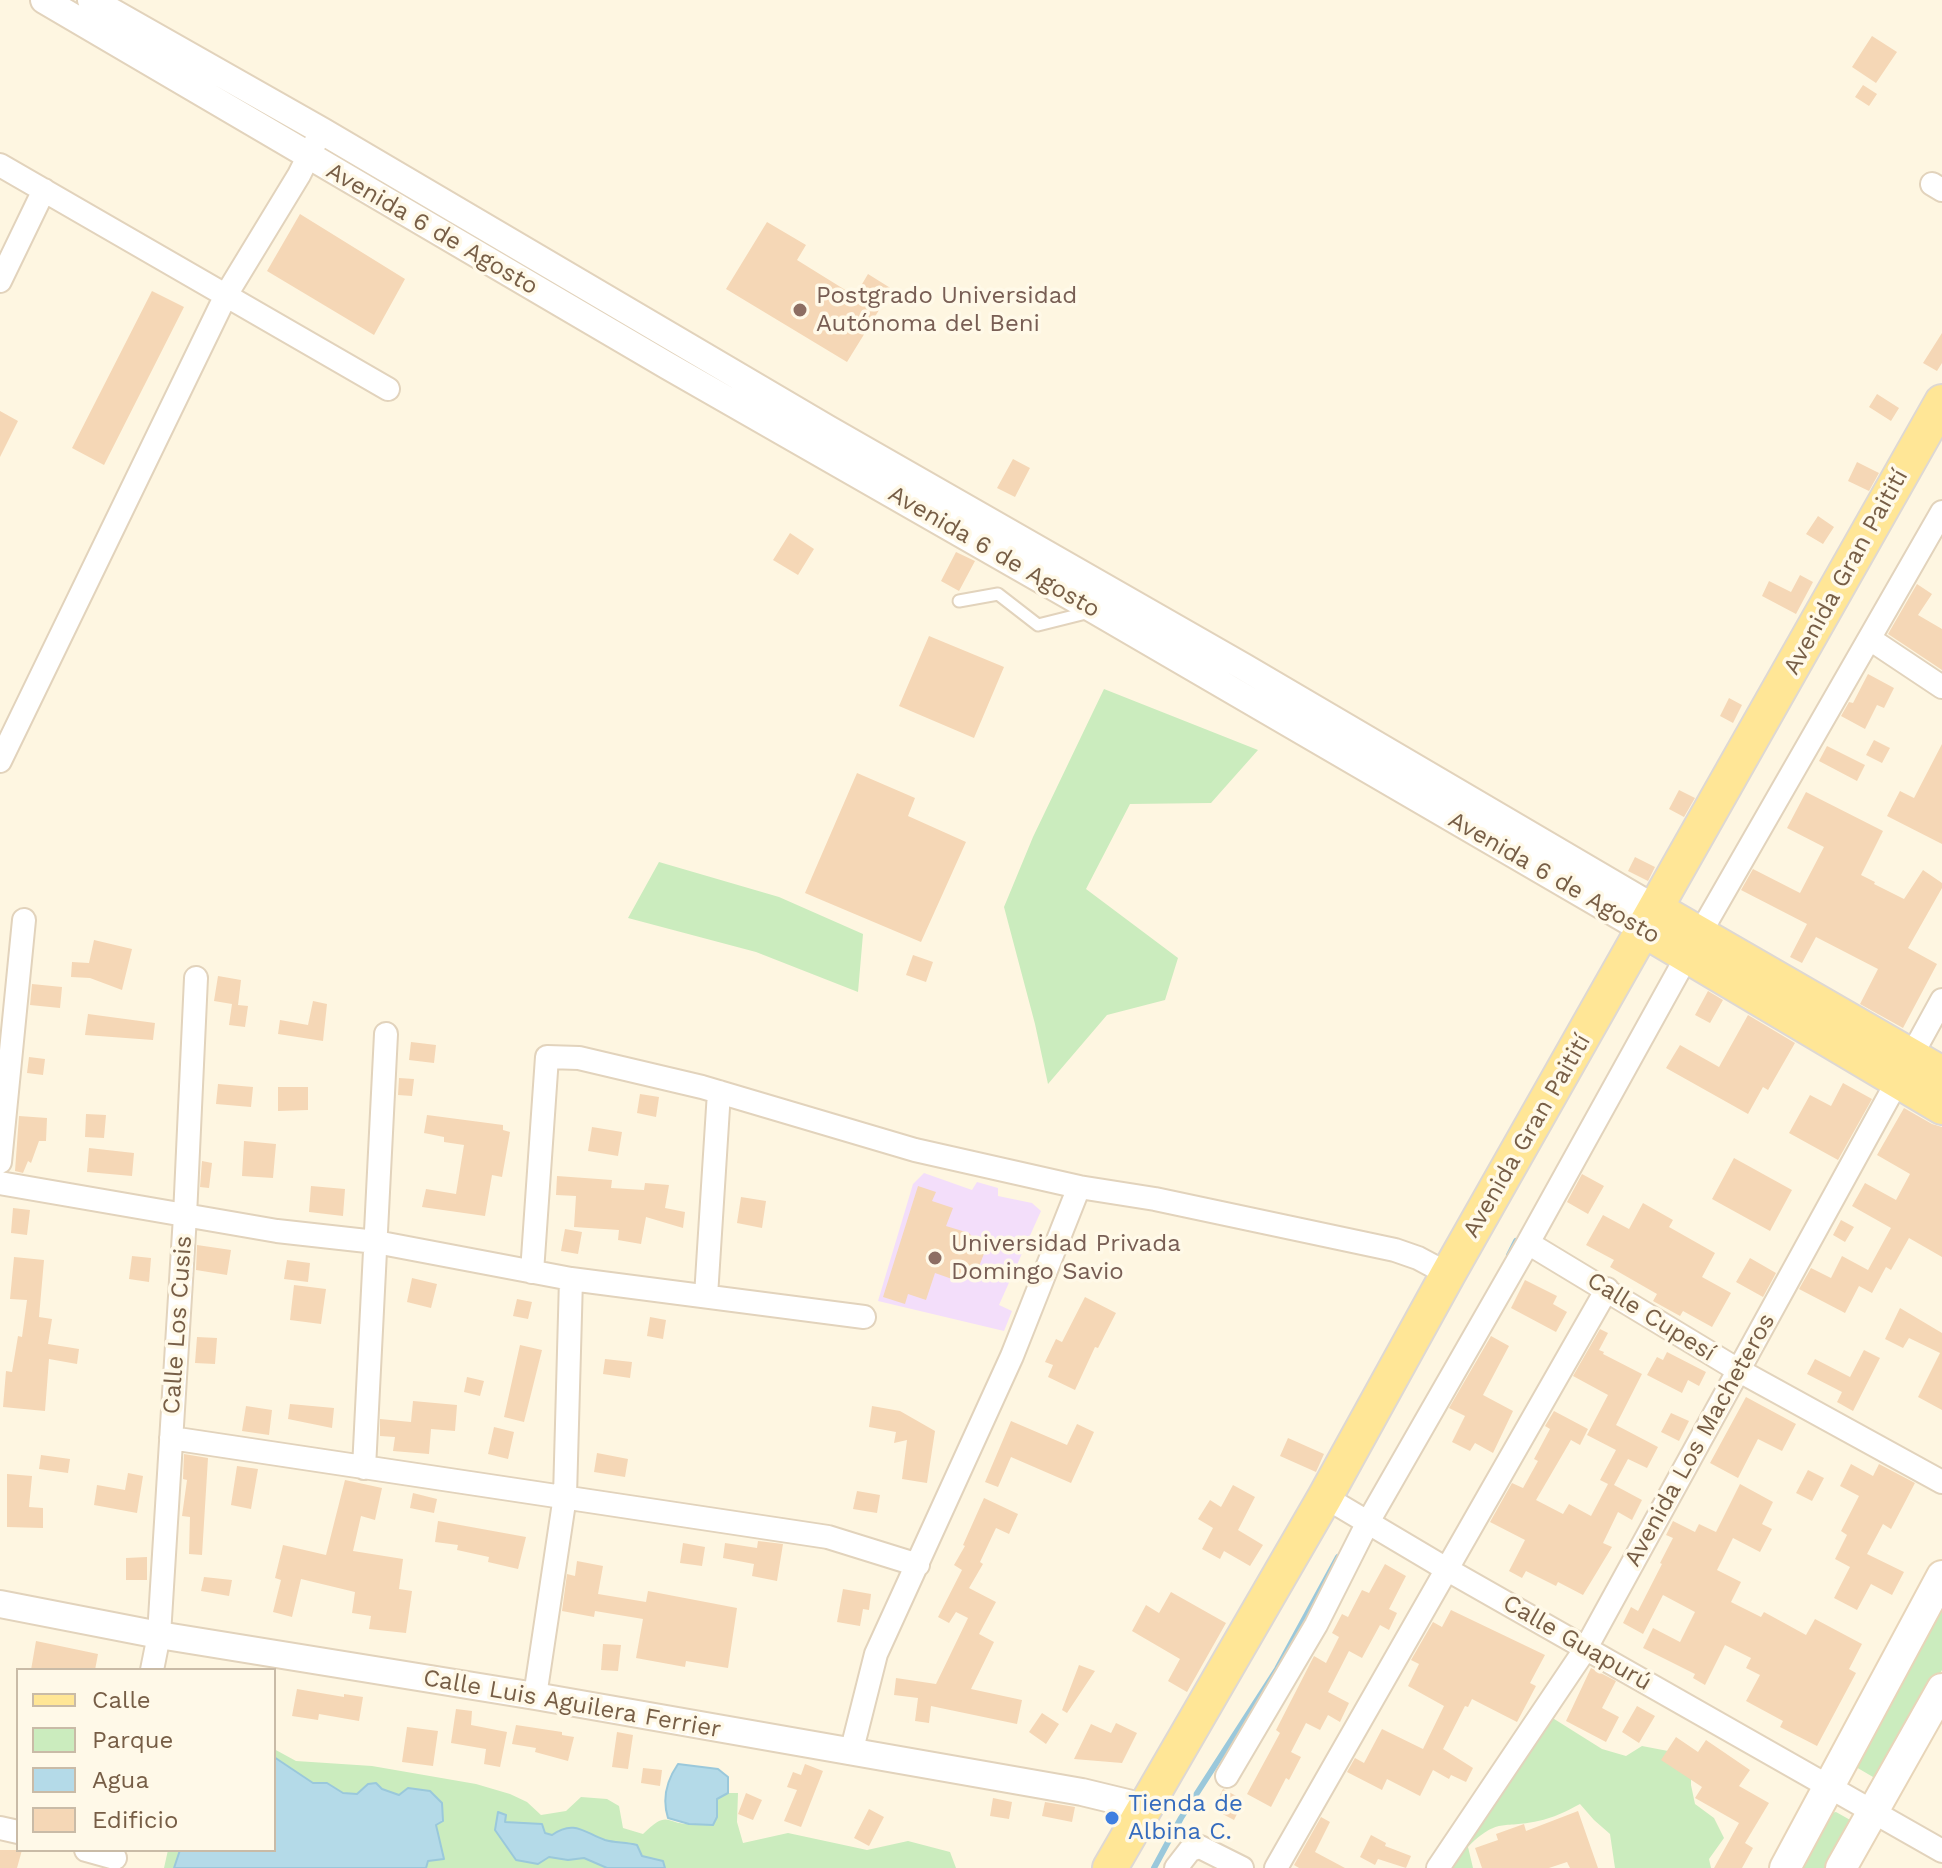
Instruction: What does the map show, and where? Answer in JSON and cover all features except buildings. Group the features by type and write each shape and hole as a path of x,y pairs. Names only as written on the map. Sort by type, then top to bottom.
{"main road":[{"name":"Avenida Gran Paitití","path":"1110,1868 1325,1497 1942,402"},
{"name":"Avenida 6 de Agosto","path":"1650,919 1904,1069 1942,1107"},
{"name":"Avenida 6 de Agosto","path":"1904,1069 1942,1074"},
{"path":"1785,1868 1942,1576"},
{"path":"1841,1868 1942,1689"}],"street":[{"name":"Avenida 6 de Agosto","path":"44,0 322,131 822,439 1650,919"},
{"name":"Avenida 6 de Agosto","path":"91,0 158,52 308,156 668,366 822,439"},
{"path":"0,761 226,295 322,131"},
{"path":"0,165 388,389"},
{"path":"0,281 44,190"},
{"path":"1227,1776 1316,1625 1368,1522 1942,512"},
{"path":"1870,639 1942,687"},
{"path":"0,1162 24,920"},
{"name":"Calle Los Cusis","path":"152,1668 159,1635 196,978"},
{"name":"Avenida Los Macheteros","path":"1438,1868 1586,1648 1942,1000"},
{"path":"364,1468 386,1034"},
{"path":"532,1272 547,1057 579,1058 719,1092 915,1150 1079,1187 1155,1199 1395,1250 1448,1274"},
{"path":"706,1296 719,1092"},
{"path":"0,1183 277,1231 376,1242 571,1279 864,1317"},
{"path":"851,1753 876,1654 1012,1356 1079,1187"},
{"name":"Calle Cupesí","path":"1528,1243 1738,1370 1942,1482"},
{"path":"535,1696 565,1496 571,1279"},
{"path":"1276,1868 1607,1289"},
{"path":"171,1438 828,1537 918,1565"},
{"name":"Calle Guapurú","path":"1325,1497 1942,1851"},
{"name":"Calle Luis Aguilera Ferrier","path":"0,1604 159,1635 535,1696 1082,1792 1144,1807"},
{"path":"1176,1868 1190,1850 1200,1847 1242,1868"},
{"path":"92,1852 115,1859"}],"lane":[{"path":"959,601 998,594 1038,625 1104,601"}],"shaded area":[{"path":"924,1173 972,1190 977,1182 998,1188 998,1196 1032,1203 1041,1211 999,1305 1012,1311 1004,1331 878,1301 913,1184"}],"green space":[{"path":"1104,689 1258,750 1211,803 1130,804 1086,889 1178,958 1165,1000 1107,1015 1048,1084 1004,907 1033,837"},
{"path":"659,862 779,897 863,934 858,992 756,952 628,918"},
{"path":"1942,1596 1942,1670 1883,1776 1873,1777 1856,1767 1855,1759"},
{"path":"1551,1717 1602,1749 1626,1756 1642,1746 1668,1751 1691,1765 1695,1804 1714,1818 1724,1838 1709,1859 1711,1868 1615,1868 1610,1834 1580,1804 1544,1820 1487,1831 1468,1847 1473,1868 1452,1868"},
{"path":"276,1750 296,1761 372,1766 476,1784 527,1802 541,1815 566,1811 581,1797 607,1799 619,1806 623,1828 643,1834 663,1820 691,1824 717,1817 717,1799 728,1793 738,1793 737,1822 743,1843 788,1833 867,1850 908,1841 950,1852 956,1868 164,1868 168,1852 276,1852"},
{"path":"1836,1812 1852,1821 1834,1868 1796,1868 1826,1814"}],"water":[{"path":"276,1758 313,1783 327,1783 343,1793 357,1794 368,1784 376,1783 382,1789 399,1795 408,1788 430,1791 442,1803 443,1821 436,1825 444,1859 428,1861 426,1868 174,1868 179,1852 276,1852"},
{"path":"678,1764 718,1769 728,1777 728,1793 717,1799 717,1817 713,1825 689,1824 668,1818 665,1804 667,1790"},
{"path":"498,1812 506,1815 505,1822 542,1824 545,1833 552,1835 573,1828 605,1840 637,1845 642,1856 663,1861 665,1868 607,1868 584,1858 568,1860 549,1857 538,1864 516,1860 495,1830"}],"waterway":[{"path":"1509,1255 1516,1241"},
{"path":"1154,1868 1181,1818 1277,1669 1338,1557"}],"place":[{"name":"Postgrado Universidad Autónoma del Beni","path":"800,310"},
{"name":"Universidad Privada Domingo Savio","path":"935,1258"},
{"name":"Tienda de Albina C.","path":"1112,1818"}]}
